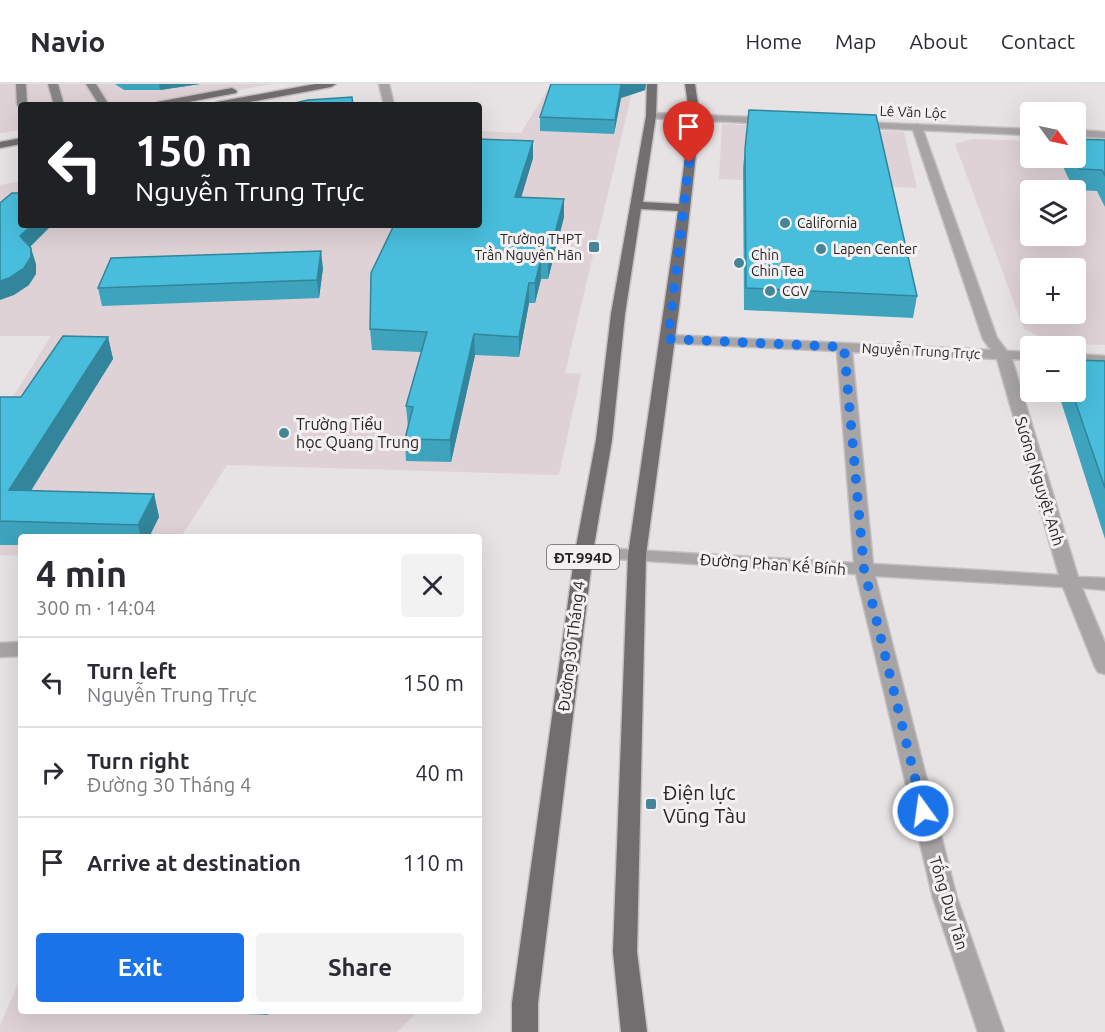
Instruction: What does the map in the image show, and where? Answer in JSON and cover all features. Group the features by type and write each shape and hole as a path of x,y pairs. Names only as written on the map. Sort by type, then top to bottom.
{"main road":[{"path":"21,84 22,102"},
{"path":"53,84 58,102"},
{"path":"91,84 102,102"},
{"path":"173,102 272,84"},
{"path":"233,102 332,84"},
{"name":"Đường 30 Tháng 4","path":"525,1032 525,1003 584,552 604,440 618,314 651,116 652,84"},
{"name":"ĐT.994D","path":"634,1032 625,952 637,555 668,339 695,118 690,84"},
{"path":"0,133 18,130"},
{"path":"0,145 18,142"},
{"path":"637,205 684,208"}],"street":[{"path":"384,84 388,102"},
{"path":"651,116 788,122"},
{"name":"Lê Văn Lộc","path":"847,124 1020,132"},
{"name":"Sương Nguyệt Anh","path":"917,127 990,339 1003,355 1070,582 1105,667"},
{"path":"1086,134 1105,135"},
{"name":"Nguyễn Trung Trực","path":"668,339 1020,356"},
{"name":"Tống Duy Tân","path":"844,347 864,569 945,898 991,1032"},
{"path":"1086,359 1105,360"},
{"name":"Đường Phan Kế Bính","path":"584,552 1105,584"},
{"path":"0,650 18,649"}],"shaded area":[{"path":"0,84 272,84 173,102 18,102 18,130 0,133"},
{"path":"551,84 634,84 565,373 581,374 559,475 227,465 183,534 18,534 18,556 0,555 0,400 11,400 51,336 0,336 0,185 18,182 18,228 482,228 482,131 521,133"},
{"path":"722,124 904,132 917,188 719,179"},
{"path":"973,139 1020,141 1020,168 1086,168 1086,154 1105,145 1105,345 1086,344 1086,336 1039,336 1024,329 1022,324 1086,324 1086,258 1020,258 1020,318 955,144"},
{"path":"18,984 18,1014 415,1014 397,1032 0,1032 0,1025"}],"building":[{"path":"551,84 623,84 615,120 540,117"},
{"path":"352,97 353,102 299,102"},
{"path":"749,110 876,115 917,296 746,288 745,149"},
{"path":"482,139 533,141 515,197 564,199 548,260 541,259 535,283 529,283 519,337 474,334 450,440 405,439 413,407 406,406 427,332 370,329 371,273 393,228 482,228"},
{"path":"1086,139 1105,140 1105,176 1102,170 1080,169 1086,168"},
{"path":"12,193 18,193 18,228 29,228 20,236 31,248 31,257 24,268 0,281 0,203"},
{"path":"321,251 317,280 98,288 111,258"},
{"path":"63,336 108,337 9,490 154,494 138,525 0,521 0,397 21,397"},
{"path":"1086,360 1105,361 1105,488 1075,402 1086,402"}],"place":[{"name":"California","path":"785,223"},
{"name":"Trường THPT Trần Nguyên Hãn","path":"594,247"},
{"name":"Lapen Center","path":"821,249"},
{"name":"Chin Chin Tea","path":"739,263"},
{"name":"CGV","path":"770,291"},
{"name":"Trường Tiểu học Quang Trung","path":"284,433"},
{"name":"Điện lực Vũng Tàu","path":"651,804"}],"route":[{"path":"689,163 668,339 844,347 864,569 923,811"}]}
